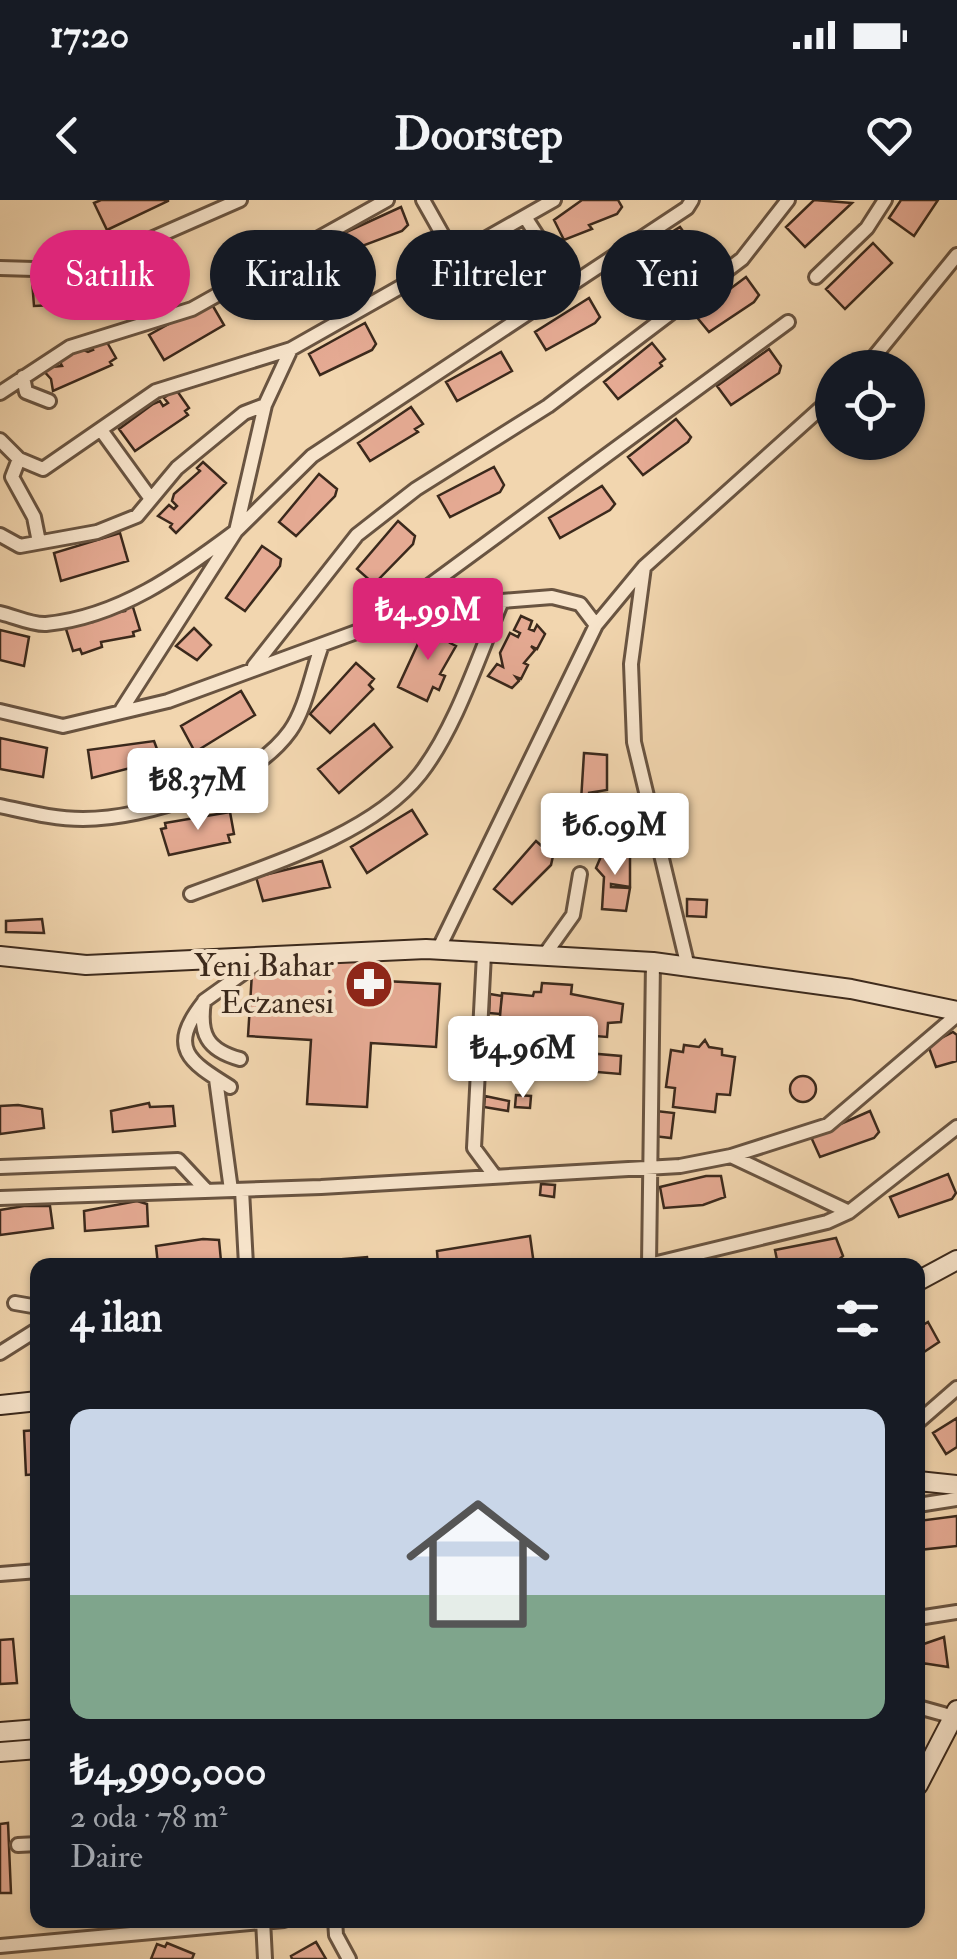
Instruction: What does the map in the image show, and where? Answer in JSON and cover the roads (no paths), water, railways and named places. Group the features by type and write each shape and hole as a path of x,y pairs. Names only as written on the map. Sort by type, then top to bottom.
{"street":[{"path":"0,268 68,270 102,260 240,200"},
{"path":"0,393 70,347 192,310 387,200"},
{"path":"423,200 438,230"},
{"path":"503,230 554,200"},
{"path":"581,278 688,208 692,200"},
{"path":"253,668 357,534 416,489 548,406 742,260 788,200"},
{"path":"816,277 867,228 886,200"},
{"path":"525,218 533,230"},
{"path":"879,350 957,255"},
{"path":"0,440 19,458 43,469 156,391 291,350 396,290"},
{"path":"0,612 42,624 92,613 162,586 236,532 312,456 518,320"},
{"path":"400,616 430,585 788,322"},
{"path":"122,708 236,532 266,405 291,350"},
{"path":"23,378 26,392 49,402"},
{"path":"0,534 20,546 124,522 136,516 177,468 244,412 266,405"},
{"path":"438,950 596,626 644,567 815,413"},
{"path":"100,430 151,499"},
{"path":"19,458 12,476 34,517 39,542"},
{"path":"644,567 631,664 634,742 688,967"},
{"path":"0,711 63,726 122,708 168,700 400,616 502,601 552,596 580,604 596,626"},
{"path":"191,894 302,852 378,811 420,774 458,706 502,601"},
{"path":"0,806 51,818 126,814 208,790 256,766 292,730 322,645"},
{"path":"543,956 574,915 580,874"},
{"path":"0,956 86,964 274,953 438,950 653,962 852,989 957,1013"},
{"path":"230,1087 191,1062 182,1043 188,1022 204,1001 234,975 274,953"},
{"path":"484,954 474,1148 494,1175"},
{"path":"648,1258 653,962"},
{"path":"204,1001 201,1024 207,1043 218,1053 240,1060"},
{"path":"0,1198 237,1190 652,1167 731,1156 828,1125 957,1013"},
{"path":"216,1079 245,1258"},
{"path":"679,1258 775,1236 849,1212 957,1127"},
{"path":"731,1156 849,1212"},
{"path":"0,1167 178,1160 207,1191"},
{"path":"925,1277 957,1260"},
{"path":"15,1303 30,1306"},
{"path":"0,1354 30,1333"},
{"path":"925,1416 957,1388"},
{"path":"0,1404 30,1402"},
{"path":"925,1482 957,1486"},
{"path":"925,1504 957,1500"},
{"path":"0,1574 30,1572"},
{"path":"925,1617 957,1612"},
{"path":"925,1708 955,1714 925,1772"},
{"path":"0,1732 30,1730"},
{"path":"0,1752 30,1750"},
{"path":"18,1845 30,1844"},
{"path":"0,1946 197,1928"},
{"path":"263,1928 265,1959"},
{"path":"336,1928 349,1959"}],"place":[{"name":"Yeni Bahar Eczanesi","path":"369,984"}]}
